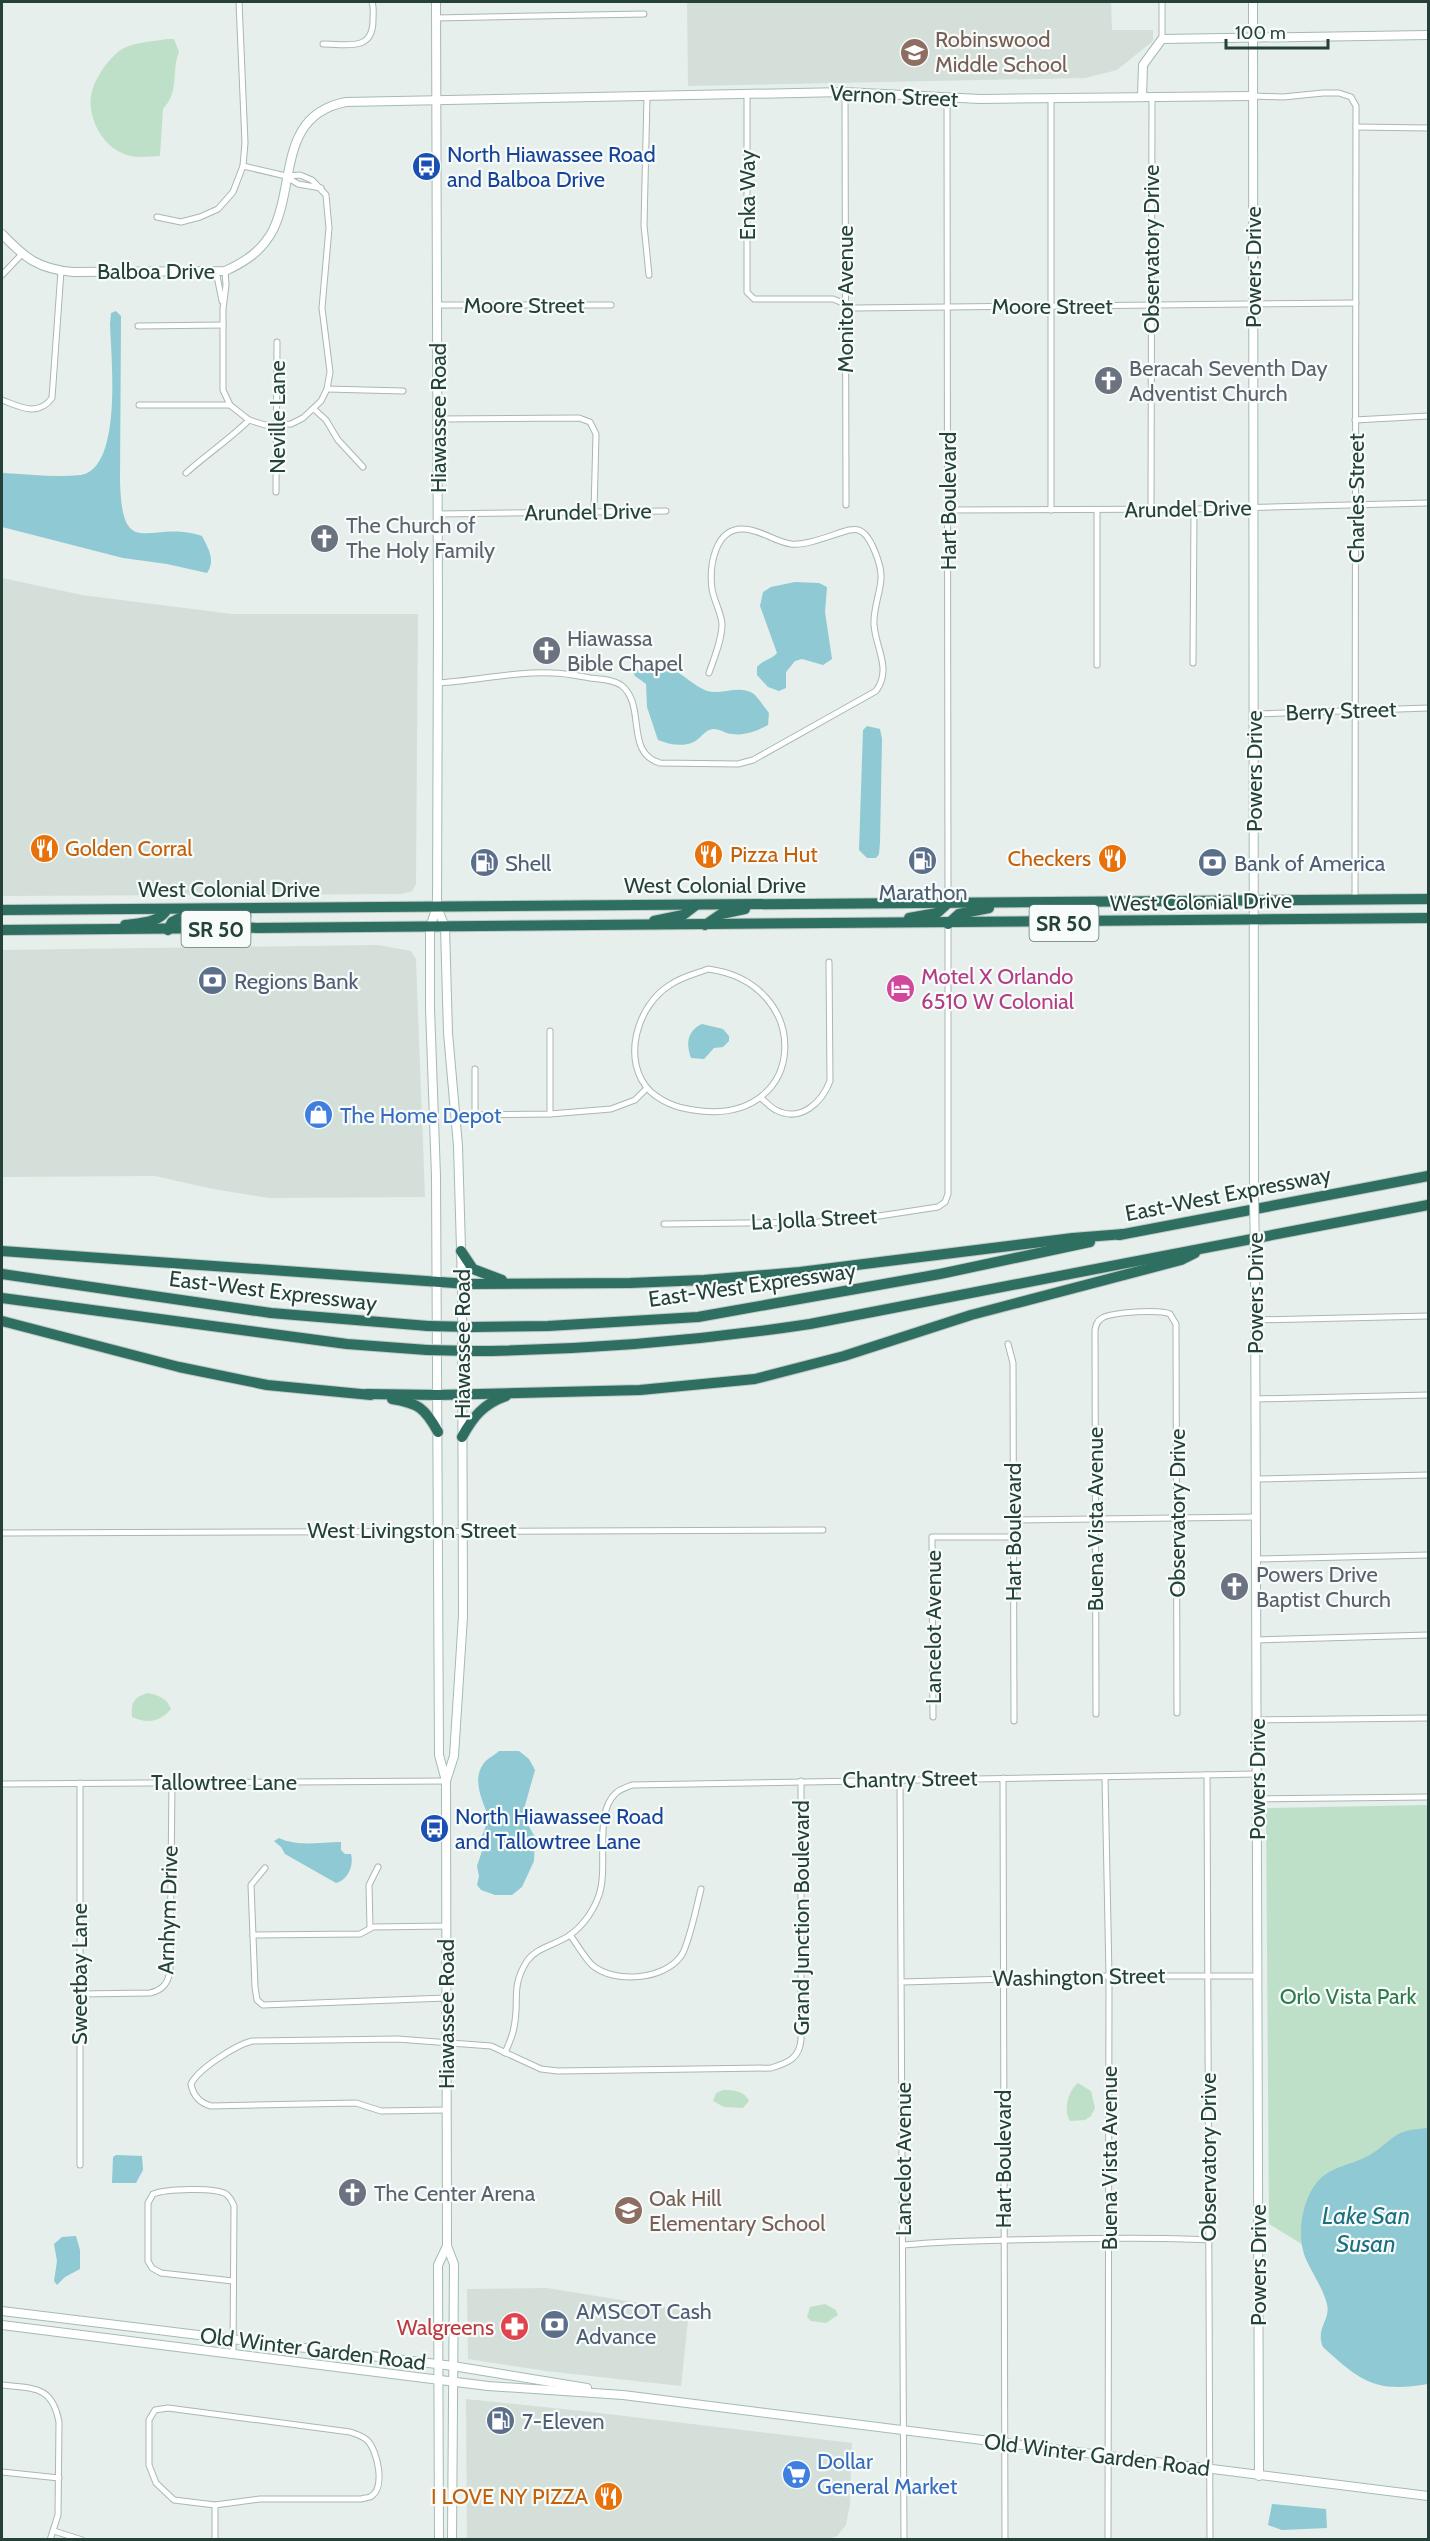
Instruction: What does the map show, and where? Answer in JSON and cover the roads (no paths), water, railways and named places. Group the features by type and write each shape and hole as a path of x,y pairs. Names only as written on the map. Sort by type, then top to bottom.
{"highway":[{"name":"West Colonial Drive","path":"2,910 1428,898"},
{"path":"876,924 937,913 948,903"},
{"path":"948,924 959,914 1019,903"},
{"path":"630,926 683,915 696,904"},
{"path":"705,925 721,914 772,904"},
{"path":"168,930 172,922 180,918 258,915 268,908"},
{"path":"101,930 158,919 164,916 168,909"},
{"name":"West Colonial Drive","path":"2,930 948,924 1428,918"},
{"name":"East-West Expressway","path":"2,1274 271,1313 428,1326 548,1326 698,1317 940,1274 1124,1234 1428,1176"},
{"name":"East-West Expressway","path":"2,1298 348,1344 427,1350 553,1350 711,1338 810,1324 1428,1205"},
{"path":"2,1251 462,1283 651,1282 778,1274 1073,1238 1124,1234"},
{"path":"2,1321 180,1367 267,1385 367,1394 438,1395 640,1390 755,1379 844,1356 971,1315 1181,1260 1203,1249"},
{"path":"461,1251 473,1269 514,1283"},
{"path":"367,1394 416,1404 423,1409 438,1432"},
{"path":"462,1437 479,1411 492,1401 512,1394"}],"main road":[{"name":"Hiawassee Road","path":"436,2 437,907 430,927 437,1281 439,1755 446,1781 447,2246 454,2264 452,2540"},
{"name":"Powers Drive","path":"1253,2 1253,921 1259,2476"},
{"path":"1147,97 1143,65 1162,39 1428,35"},
{"name":"Vernon Street","path":"436,100 845,92 947,98 1253,96"},
{"name":"Balboa Drive","path":"2,234 22,254 43,267 61,271 220,271 244,263 260,249 272,232 279,216 286,176 303,128 317,113 328,106 362,100 436,100"},
{"name":"Hiawassee Road","path":"437,907 445,927 448,1034 455,1115 462,1283 463,1616 453,1756 446,1781"},
{"name":"Hiawassee Road","path":"439,2540 438,2265 447,2246"},
{"name":"Old Winter Garden Road","path":"2,2311 233,2338 536,2378 622,2395"},
{"name":"Old Winter Garden Road","path":"2,2325 452,2382 622,2395 1428,2496"}],"street":[{"path":"157,217 181,222 218,209 233,192 243,166 245,143 239,2"},
{"path":"323,44 361,44 369,40 374,33 372,2"},
{"path":"1162,2 1162,39"},
{"path":"436,18 644,14"},
{"name":"Monitor Avenue","path":"845,92 846,505"},
{"name":"Vernon Street","path":"1253,96 1283,97 1340,93 1351,97"},
{"name":"Enka Way","path":"747,94 747,286 750,297"},
{"path":"647,96 644,225 649,275"},
{"name":"Observatory Drive","path":"1147,97 1151,305 1151,510"},
{"name":"Charles Street","path":"1351,97 1356,106 1355,900"},
{"name":"Hart Boulevard","path":"947,98 948,903"},
{"path":"1051,98 1049,306 1051,510"},
{"path":"1356,127 1428,128"},
{"path":"220,271 226,285 223,309 223,390 230,405 249,420 265,426 291,424 315,410 327,389 330,372 322,308 329,209 326,195 321,188 298,184 286,176 243,166"},
{"path":"2,276 22,254"},
{"path":"2,400 26,409 36,410 47,405 52,398 61,271"},
{"name":"Moore Street","path":"750,297 759,300 833,299 855,308 1356,303"},
{"name":"Moore Street","path":"437,305 611,305"},
{"path":"138,326 223,325"},
{"name":"Neville Lane","path":"276,492 277,342"},
{"path":"327,389 403,391"},
{"path":"139,405 230,405"},
{"path":"315,410 326,420 338,440 363,467"},
{"path":"1355,420 1428,416"},
{"path":"438,419 579,418 590,422 596,434 594,512"},
{"path":"186,473 249,420"},
{"name":"Arundel Drive","path":"948,510 1151,510 1356,506 1428,502"},
{"path":"1193,663 1194,509"},
{"path":"1097,510 1097,665"},
{"name":"Arundel Drive","path":"438,514 666,511"},
{"path":"438,683 553,673 610,680 620,685 632,701 638,739 643,752 651,760 660,763 738,764 753,760 876,691 882,682 881,652 874,627 881,574 871,542 865,534 858,530 849,530 791,544 747,529 727,532 716,548 711,579 712,591 722,622 709,673"},
{"name":"Berry Street","path":"1254,714 1428,708"},
{"name":"La Jolla Street","path":"664,1224 866,1218 938,1207 945,1202 948,1186 948,924"},
{"path":"761,1098 776,1111 788,1113 802,1112 815,1106 825,1094 830,1081 829,962"},
{"path":"708,969 728,972 749,981 778,1012 784,1028 784,1064 775,1081 761,1098 733,1109 708,1112 682,1109 661,1100 647,1088 640,1075 635,1056 636,1035 642,1017 653,999 669,985 708,969"},
{"path":"550,1031 550,1114"},
{"path":"475,1069 476,1115"},
{"path":"455,1115 550,1114 611,1109 635,1100 647,1088"},
{"name":"Observatory Drive","path":"1096,1324 1103,1317 1159,1310 1170,1314 1176,1324 1177,1713"},
{"path":"1255,1320 1428,1316"},
{"name":"Buena Vista Avenue","path":"1096,1324 1094,1519 1096,1714"},
{"name":"Hart Boulevard","path":"1008,1344 1013,1363 1014,1721"},
{"path":"1255,1399 1428,1395"},
{"path":"1256,1479 1428,1475"},
{"path":"1013,1520 1256,1517"},
{"name":"West Livingston Street","path":"2,1533 823,1530"},
{"name":"Lancelot Avenue","path":"933,1717 932,1538 1012,1537"},
{"path":"1256,1559 1428,1555"},
{"path":"1256,1640 1428,1635"},
{"path":"1256,1720 1428,1718"},
{"name":"Chantry Street","path":"506,2054 514,2027 515,1990 518,1978 529,1959 537,1952 570,1935 590,1915 599,1896 603,1880 604,1814 615,1793 632,1785 1257,1774"},
{"name":"Observatory Drive","path":"1207,1775 1210,2540"},
{"name":"Buena Vista Avenue","path":"1105,1777 1109,1976 1108,2540"},
{"name":"Hart Boulevard","path":"1003,1778 1005,2540"},
{"name":"Lancelot Avenue","path":"900,1779 904,2540"},
{"name":"Tallowtree Lane","path":"2,1784 172,1781 446,1781"},
{"name":"Arnhym Drive","path":"79,1994 150,1993 158,1991 168,1981 172,1781"},
{"name":"Grand Junction Boulevard","path":"447,2110 381,2111 356,2103 211,2106 204,2104 195,2096 191,2084 198,2074 242,2044 252,2042 397,2039 491,2046 541,2069 558,2071 771,2068 787,2064 795,2058 801,2039 801,1781"},
{"name":"Sweetbay Lane","path":"80,1783 80,2164"},
{"path":"1257,1799 1428,1797"},
{"path":"370,1928 369,1885 378,1867"},
{"path":"265,1868 251,1885 257,2000 264,2005 446,1998"},
{"path":"570,1935 591,1964 603,1972 618,1976 656,1975 668,1970 682,1955 701,1889"},
{"path":"253,1935 360,1934 370,1928 446,1926"},
{"name":"Washington Street","path":"902,1982 1109,1976 1257,1976"},
{"path":"233,2281 161,2273 152,2268 148,2261 148,2203 153,2194 162,2191 219,2191 229,2195 234,2206 233,2354"},
{"path":"903,2244 1168,2237 1209,2240"},
{"path":"2,2385 39,2391 54,2403 60,2422 58,2515 50,2540"},
{"path":"168,2408 350,2432 366,2439 375,2450 380,2467 375,2492 370,2497 260,2499 214,2505 174,2500 156,2483 149,2465 149,2420 155,2409 168,2408"},
{"path":"2,2472 59,2478"},
{"path":"214,2505 214,2540"},
{"path":"54,2531 82,2540"}],"water":[{"path":"116,311 121,316 120,480 126,522 133,530 142,533 183,532 202,536 211,559 207,573 167,564 123,558 2,527 2,473 81,475 94,468 103,453 109,433 112,409 110,324 111,313"},
{"path":"795,582 819,583 827,587 825,612 832,659 823,665 802,659 795,661 786,672 786,688 779,691 768,687 757,675 757,667 777,653 760,606 763,592 771,587"},
{"path":"670,668 707,691 749,691 769,713 768,725 742,734 730,734 712,729 694,742 684,745 658,740 647,707 646,684 635,676 632,670"},
{"path":"867,726 880,729 882,739 880,842 879,854 876,858 867,858 859,850 863,730"},
{"path":"702,1024 723,1029 729,1036 729,1041 723,1047 714,1048 704,1059 691,1058 688,1047 689,1038 693,1030"},
{"path":"499,1751 519,1751 529,1759 535,1770 524,1809 527,1823 535,1837 534,1861 522,1887 512,1895 495,1895 481,1890 477,1885 479,1876 477,1866 484,1845 482,1836 489,1818 481,1798 478,1776 484,1763"},
{"path":"279,1838 301,1843 341,1842 341,1850 345,1854 351,1854 352,1863 349,1872 344,1879 336,1883 285,1854 274,1841"},
{"name":"Lake San Susan","path":"1428,2128 1428,2384 1395,2387 1370,2382 1359,2376 1323,2347 1321,2335 1328,2310 1327,2304 1304,2254 1302,2222 1307,2199 1312,2189 1326,2174 1369,2155 1401,2133"},
{"path":"116,2155 142,2156 143,2170 136,2183 112,2183 113,2157"},
{"path":"76,2236 80,2250 80,2269 65,2277 57,2285 54,2281 57,2261 54,2244 62,2237"},
{"path":"1272,2504 1326,2509 1327,2528 1282,2530 1268,2525"}],"place":[{"name":"Robinswood Middle School","path":"914,52"},
{"name":"North Hiawassee Road and Balboa Drive","path":"426,167"},
{"name":"Beracah Seventh Day Adventist Church","path":"1108,381"},
{"name":"The Church of The Holy Family","path":"325,538"},
{"name":"Hiawassa Bible Chapel","path":"546,651"},
{"name":"Golden Corral","path":"44,848"},
{"name":"Pizza Hut","path":"709,854"},
{"name":"Checkers","path":"1112,858"},
{"name":"Marathon","path":"923,860"},
{"name":"Shell","path":"484,863"},
{"name":"Bank of America","path":"1213,863"},
{"name":"Regions Bank","path":"213,981"},
{"name":"Motel X Orlando 6510 W Colonial","path":"900,989"},
{"name":"The Home Depot","path":"319,1115"},
{"name":"Powers Drive Baptist Church","path":"1235,1587"},
{"name":"North Hiawassee Road and Tallowtree Lane","path":"434,1829"},
{"name":"The Center Arena","path":"353,2193"},
{"name":"Oak Hill Elementary School","path":"628,2211"},
{"name":"AMSCOT Cash Advance","path":"555,2324"},
{"name":"Walgreens","path":"515,2327"},
{"name":"7-Eleven","path":"501,2421"},
{"name":"Dollar General Market","path":"796,2474"},
{"name":"I LOVE NY PIZZA","path":"609,2496"}],"park label":[{"name":"Orlo Vista Park","path":"1348,1996"}]}
